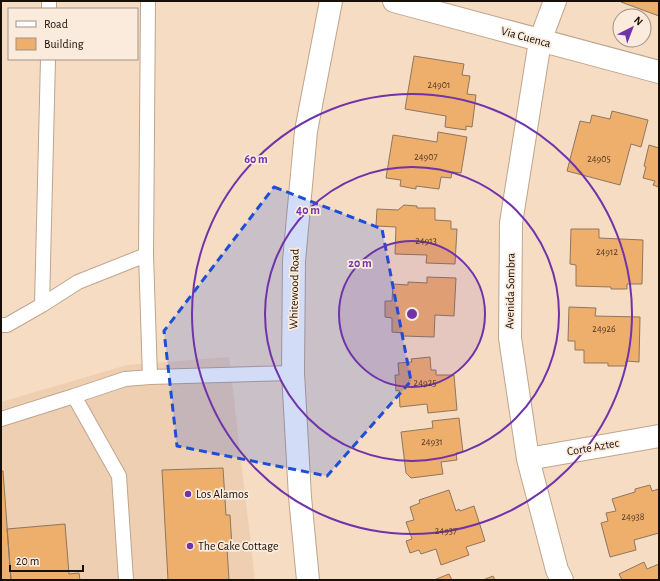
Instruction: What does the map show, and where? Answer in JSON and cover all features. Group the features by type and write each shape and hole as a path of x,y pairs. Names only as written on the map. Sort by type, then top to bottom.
{"street":[{"name":"Whitewood Road","path":"308,580 300,497 293,373 294,261 306,131 331,1"},
{"name":"Via Cuenca","path":"394,1 659,72"},
{"name":"Avenida Sombra","path":"555,1 540,41 511,223 510,338 528,459 557,570 562,580"},
{"name":"Corte Aztec","path":"528,459 659,436"}],"lane":[{"path":"148,1 146,255 150,377"},
{"path":"42,305 48,60"},
{"path":"1,325 7,325 78,282 146,255"},
{"path":"1,419 125,379 293,373"},
{"path":"74,396 119,476 126,580"}],"highlighted area":[{"path":"274,187 382,229 411,381 327,476 177,446 164,331"}],"shaded area":[{"path":"229,357 255,580 1,580 1,402 127,365"}],"building":[{"path":"659,1 659,16 652,13 652,8 637,8 621,2"},
{"path":"414,56 464,64 462,75 470,76 467,94 476,95 472,127 466,126 466,130 445,127 446,116 405,109"},
{"path":"612,111 648,120 641,147 631,144 620,185 567,171 580,121 590,123 592,115 610,119"},
{"path":"438,132 467,137 461,173 452,172 451,178 441,177 439,189 416,186 416,189 400,186 401,180 386,178 393,135 437,142"},
{"path":"649,145 659,148 659,187 653,185 655,181 643,178"},
{"path":"404,205 417,206 417,208 435,208 435,220 451,221 451,229 457,229 455,264 426,263 427,255 395,254 396,227 376,226 377,209 398,210"},
{"path":"571,229 599,229 599,238 643,240 642,284 627,284 627,289 576,286 576,265 570,264"},
{"path":"427,277 456,278 454,316 435,315 434,337 403,336 403,333 392,332 392,318 385,317 385,301 392,301 393,284 408,285 408,282 427,283"},
{"path":"569,307 596,308 595,316 640,317 639,362 626,361 626,366 608,366 608,363 584,363 584,350 575,350 575,341 568,341"},
{"path":"430,357 431,370 436,370 436,375 454,375 457,410 428,413 427,404 400,407 399,390 396,391 395,375 399,375 398,363 412,362 411,359"},
{"path":"459,418 463,452 456,453 457,460 441,462 443,474 411,478 406,473 401,432 433,428 432,421"},
{"path":"223,468 226,515 230,515 232,547 227,548 229,580 168,580 162,470"},
{"path":"1,471 3,471 11,580 1,580"},
{"path":"650,485 652,491 659,489 659,533 634,540 636,550 610,557 601,523 608,521 606,513 616,511 612,499 635,492 635,489"},
{"path":"449,490 456,511 474,506 485,541 466,547 469,555 441,565 436,549 421,554 419,550 410,553 406,541 412,539 406,522 414,520 410,507 420,503 419,500"},
{"path":"65,524 69,574 79,573 80,580 11,580 7,529"},
{"path":"644,562 647,569 659,564 659,580 622,580 619,574"},
{"path":"449,574 452,580 434,580"},
{"path":"493,576 495,580 483,580"}],"place":[{"name":"Los Alamos","path":"188,494"},
{"name":"The Cake Cottage","path":"190,546"}]}
